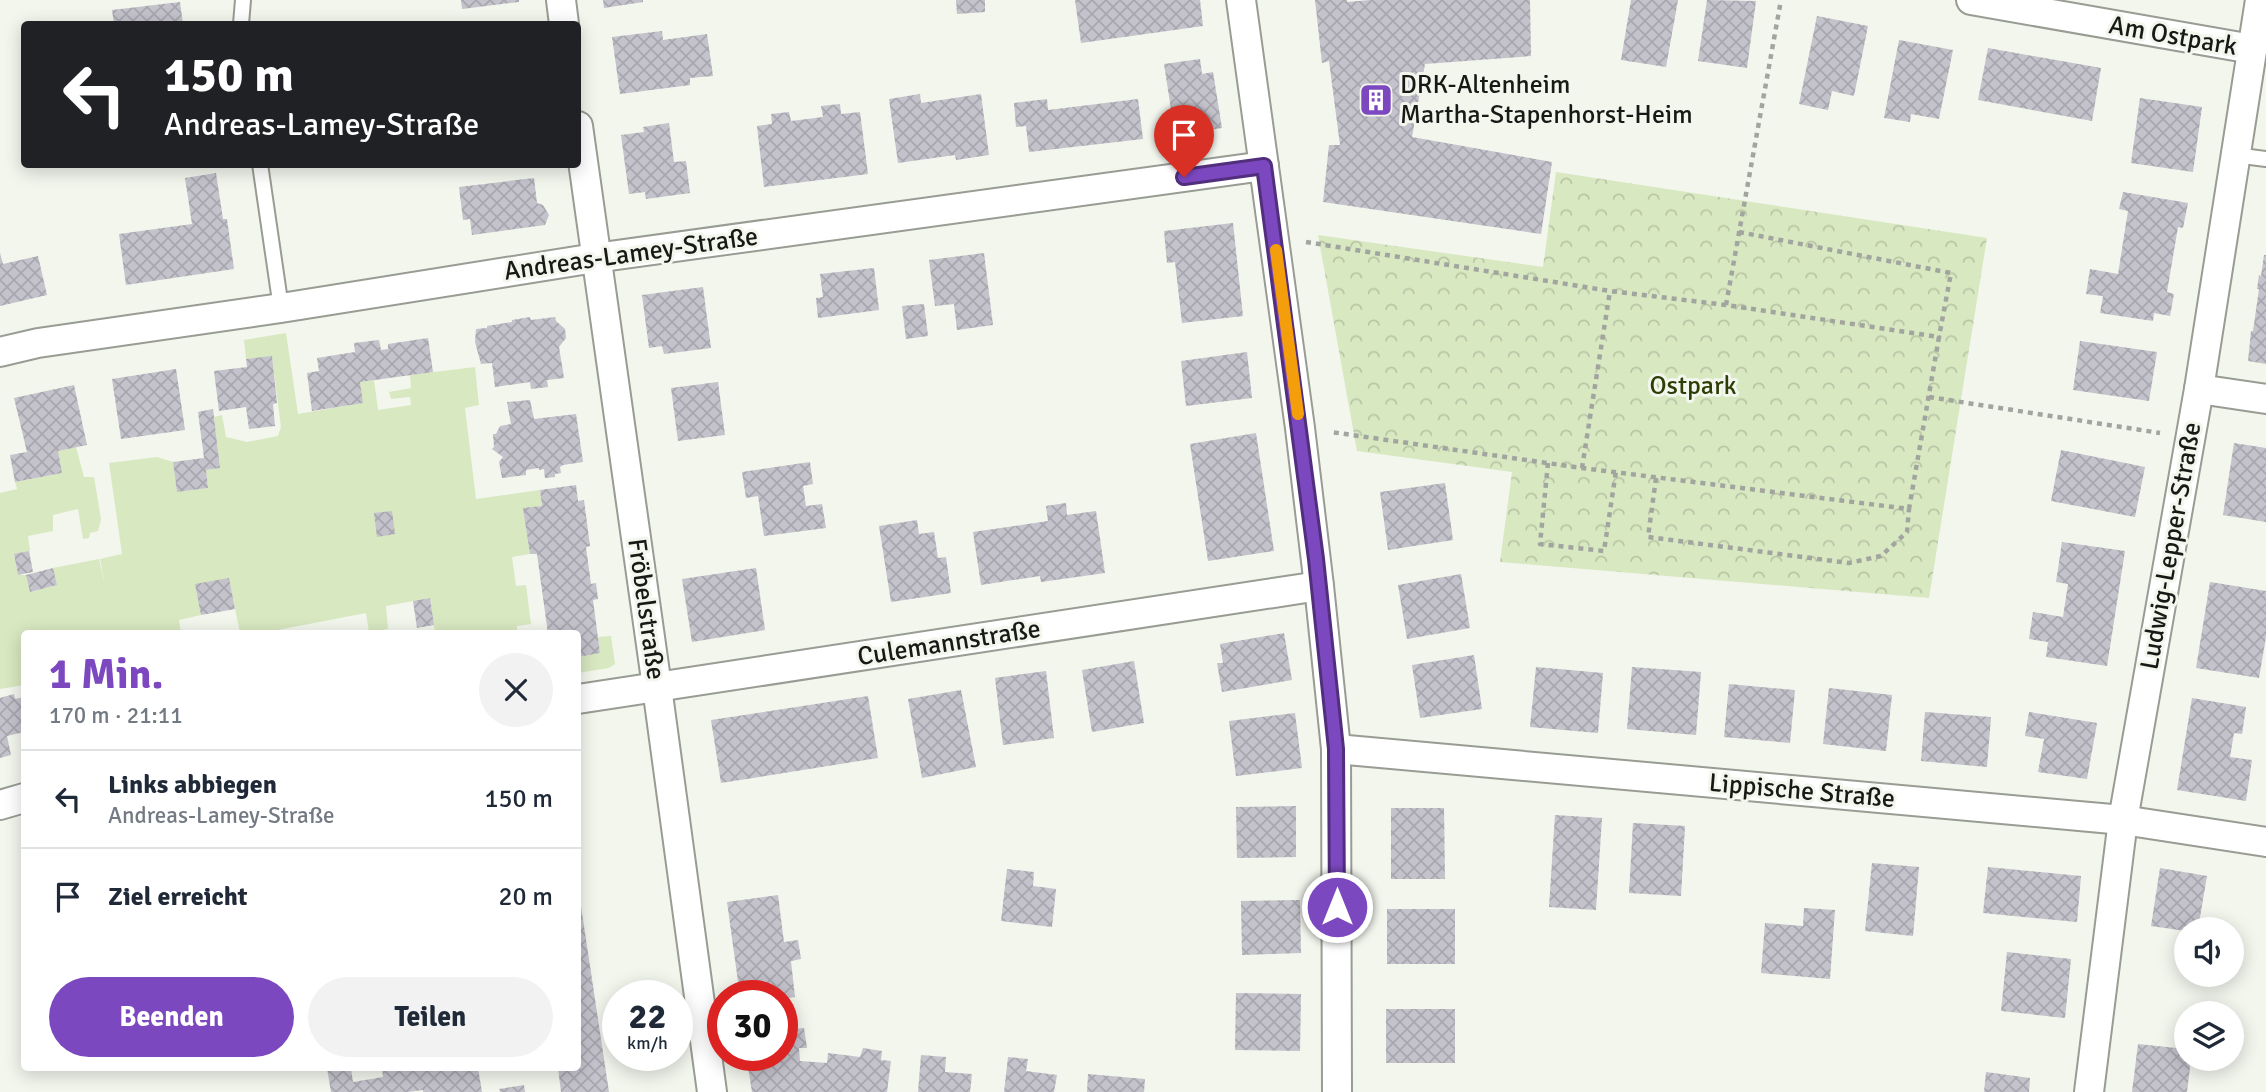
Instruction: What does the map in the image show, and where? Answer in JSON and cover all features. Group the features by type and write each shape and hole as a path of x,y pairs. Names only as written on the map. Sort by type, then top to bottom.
{"street":[{"path":"561,0 564,21"},
{"path":"1241,0 1300,428 1336,749 1337,1092"},
{"name":"Am Ostpark","path":"1971,0 2252,49"},
{"name":"Ludwig-Lepper-Straße","path":"2090,1092 2123,820 2199,389 2260,0"},
{"name":"Fröbelstraße","path":"581,149 712,1092"},
{"name":"Andreas-Lamey-Straße","path":"0,352 38,343 595,258 1264,166"},
{"path":"2199,389 2266,399"},
{"name":"Culemannstraße","path":"581,699 1319,586"},
{"name":"Lippische Straße","path":"1336,749 2123,820 2266,842"},
{"path":"0,805 21,799"}],"lane":[{"path":"241,21 243,0"},
{"path":"2235,155 2266,159"},
{"path":"261,168 281,308"}],"path":[{"path":"1726,305 1781,0"},
{"path":"1656,478 1648,537 1849,562 1881,556 1907,532 1951,273 1739,232"},
{"path":"1274,237 1610,291 1726,305 1939,337"},
{"path":"1582,468 1610,291"},
{"path":"1929,397 2190,438"},
{"path":"1300,428 1656,478 1909,509"},
{"path":"1548,463 1540,544 1604,551 1616,471"}],"green space":[{"name":"Ostpark","path":"1556,172 1987,238 1929,598 1500,562 1512,472 1357,451 1318,235 1543,267"},
{"path":"286,333 298,414 362,403 360,382 374,380 378,410 411,405 410,397 391,399 389,392 411,388 410,375 475,367 479,405 465,408 476,499 540,490 542,506 524,509 530,554 512,557 516,586 526,585 531,624 517,626 517,630 435,630 430,598 386,606 388,629 369,630 366,613 278,630 239,630 229,579 201,615 179,620 181,630 21,630 21,686 0,689 0,493 17,489 15,482 62,473 58,451 76,447 84,477 94,477 101,519 98,531 83,539 78,509 53,515 53,531 28,536 30,551 14,555 18,575 26,575 31,592 57,585 53,568 99,559 105,586 100,559 122,554 109,463 157,457 173,462 177,492 208,488 206,470 220,468 214,417 222,415 226,437 247,442 278,436 281,427 272,357 246,359 244,340"},
{"path":"611,636 615,664 609,668 581,673 581,656 600,653 598,637"}],"building":[{"path":"461,0 519,0 519,2 462,9"},
{"path":"603,0 643,0 643,2 604,8"},
{"path":"956,0 985,0 985,12 957,14"},
{"path":"1075,0 1200,0 1203,26 1081,43"},
{"name":"DRK-Altenheim Martha-Stapenhorst-Heim","path":"1315,0 1530,0 1531,56 1425,64 1412,137 1552,162 1541,234 1323,202 1329,145 1340,145 1329,61 1322,63"},
{"path":"1631,0 1678,0 1666,67 1621,60"},
{"path":"1707,0 1756,1 1747,68 1698,61"},
{"path":"180,2 183,21 114,21 112,10"},
{"path":"1817,16 1868,26 1854,96 1832,91 1828,110 1799,104"},
{"path":"662,31 663,40 707,34 713,76 690,78 690,85 620,94 612,37"},
{"path":"1899,40 1953,50 1939,119 1911,114 1910,122 1884,118"},
{"path":"1988,48 2101,68 2092,121 1978,100"},
{"path":"1200,59 1202,74 1213,72 1222,128 1175,135 1164,64"},
{"path":"920,94 921,103 981,94 989,155 956,160 955,155 898,163 889,99"},
{"path":"2140,98 2202,107 2193,172 2131,163"},
{"path":"1047,99 1048,110 1138,99 1143,139 1029,152 1026,126 1016,127 1014,103"},
{"path":"840,104 841,114 860,112 868,174 764,187 757,126 772,124 771,114 789,112 791,121 823,117 821,106"},
{"path":"669,123 674,162 686,161 690,193 646,199 645,192 629,194 621,135 644,132 643,127"},
{"path":"216,173 223,219 227,219 234,269 126,285 119,234 192,224 185,178"},
{"path":"534,178 537,203 543,205 549,215 545,225 472,235 470,219 463,220 459,187"},
{"path":"2123,192 2188,203 2183,228 2178,227 2167,292 2174,294 2170,316 2154,313 2153,321 2100,313 2103,296 2086,294 2090,269 2118,274 2128,211 2119,209"},
{"path":"1233,223 1243,316 1182,323 1175,262 1167,263 1164,231"},
{"path":"0,253 3,264 38,256 47,295 0,306"},
{"path":"984,253 993,325 957,330 954,304 935,306 929,260"},
{"path":"2266,255 2266,364 2248,361"},
{"path":"874,268 879,310 818,318 816,298 823,297 820,274"},
{"path":"703,287 711,348 664,354 662,346 649,348 642,295"},
{"path":"924,304 928,336 906,339 902,306"},
{"path":"530,317 531,320 555,317 565,329 566,338 559,347 564,378 547,380 548,387 531,389 530,382 495,387 492,363 481,364 475,342 476,329"},
{"path":"428,338 433,372 360,382 363,403 312,411 307,373 319,371 317,358 355,352 354,343 379,340 381,350 388,349 388,344"},
{"path":"2080,341 2157,352 2149,401 2073,390"},
{"path":"1247,352 1252,398 1186,406 1181,361"},
{"path":"272,356 277,403 273,404 275,426 249,429 246,407 219,411 214,371 247,367 246,359"},
{"path":"176,369 185,430 121,439 112,379"},
{"path":"718,382 725,435 678,441 671,388"},
{"path":"74,385 87,445 58,451 62,473 15,482 10,455 27,452 14,398"},
{"path":"530,400 534,419 576,414 583,462 563,465 560,467 561,473 555,474 555,477 545,478 544,469 539,468 526,470 526,475 502,478 499,462 503,457 492,449 493,434 496,434 500,426 511,424 507,402"},
{"path":"213,409 220,468 206,470 208,488 177,492 173,462 204,458 198,412"},
{"path":"1256,433 1274,551 1208,561 1190,444"},
{"path":"2234,443 2266,448 2266,522 2223,515"},
{"path":"2061,450 2145,467 2135,517 2051,501"},
{"path":"810,462 813,484 803,486 806,506 822,504 826,528 764,536 758,496 746,498 742,472"},
{"path":"1445,483 1453,540 1388,550 1380,492"},
{"path":"576,485 578,501 584,500 590,546 586,547 591,584 596,583 598,599 593,600 600,653 581,656 581,630 547,630 537,554 530,554 523,508 542,506 540,490"},
{"path":"1066,503 1067,515 1096,511 1105,573 1041,582 1040,576 981,585 973,532 1048,521 1046,506"},
{"path":"392,511 395,534 377,537 374,513"},
{"path":"917,520 919,534 934,532 938,558 946,557 951,593 891,602 879,526"},
{"path":"2062,542 2125,551 2107,666 2046,657 2048,642 2029,639 2033,612 2063,617 2068,584 2056,582"},
{"path":"29,551 33,572 18,575 14,554"},
{"path":"53,568 57,585 30,592 26,575"},
{"path":"756,568 765,630 692,642 682,579"},
{"path":"1461,574 1470,628 1407,639 1398,585"},
{"path":"229,578 235,609 201,615 195,584"},
{"path":"2210,582 2266,591 2266,637 2259,678 2196,668"},
{"path":"430,598 434,625 417,628 413,601"},
{"path":"1284,633 1292,680 1222,692 1217,663 1223,663 1220,644"},
{"path":"1474,655 1482,709 1420,718 1412,665"},
{"path":"1134,661 1144,723 1092,732 1082,670"},
{"path":"1536,667 1603,673 1598,733 1530,727"},
{"path":"1632,667 1701,672 1696,735 1627,729"},
{"path":"1046,671 1054,738 1003,745 995,678"},
{"path":"1729,684 1795,690 1790,743 1724,737"},
{"path":"1829,688 1892,695 1886,751 1823,744"},
{"path":"961,690 976,767 922,778 908,699"},
{"path":"14,694 15,699 21,698 21,733 7,736 11,755 0,758 0,698"},
{"path":"868,696 878,758 721,783 711,720"},
{"path":"2192,698 2246,707 2242,734 2234,733 2230,757 2252,760 2246,801 2177,790"},
{"path":"1925,712 1991,717 1987,767 1921,761"},
{"path":"2029,712 2097,723 2087,779 2038,772 2044,739 2025,736"},
{"path":"1295,713 1302,768 1236,776 1229,721"},
{"path":"1296,806 1296,857 1237,858 1236,807"},
{"path":"1391,808 1444,808 1445,879 1391,879"},
{"path":"1555,815 1602,818 1596,910 1549,907"},
{"path":"1633,823 1685,826 1681,896 1629,893"},
{"path":"1872,863 1919,867 1913,936 1865,931"},
{"path":"1988,867 2081,876 2077,922 1983,913"},
{"path":"2160,868 2207,876 2200,917 2174,917 2174,929 2151,926"},
{"path":"1007,869 1034,872 1033,886 1056,889 1052,927 1001,921"},
{"path":"778,895 784,942 798,940 801,959 791,961 793,980 738,980 727,902"},
{"path":"1300,900 1301,953 1242,955 1241,901"},
{"path":"581,906 602,1046 602,1071 606,1071 609,1092 561,1092 558,1071 581,1071"},
{"path":"1804,908 1835,910 1830,979 1761,973 1765,923 1803,926"},
{"path":"1387,909 1455,909 1455,964 1387,964"},
{"path":"2007,952 2071,959 2065,1018 2001,1011"},
{"path":"1236,993 1301,994 1300,1051 1235,1050"},
{"path":"1386,1009 1455,1009 1455,1063 1386,1063"},
{"path":"804,1028 807,1048 799,1048 800,1061 827,1063 828,1053 860,1057 863,1048 882,1051 881,1060 891,1061 887,1092 752,1092 749,1071 798,1071 798,1029"},
{"path":"2138,1044 2174,1048 2174,1071 2190,1071 2187,1092 2132,1092"},
{"path":"921,1055 946,1057 945,1072 972,1074 970,1092 918,1092"},
{"path":"1008,1057 1028,1059 1026,1071 1057,1075 1054,1092 1004,1092"},
{"path":"328,1071 351,1071 353,1082 383,1077 382,1071 478,1071 482,1092 423,1090 331,1092"},
{"path":"1986,1072 2030,1078 2029,1092 1984,1092"},
{"path":"1088,1074 1145,1079 1144,1092 1087,1092"},
{"path":"524,1085 525,1092 500,1092 499,1089"}],"slow traffic":[{"path":"1276,250 1298,414"}],"place":[{"name":"DRK-Altenheim Martha-Stapenhorst-Heim","path":"1376,100"}],"route":[{"path":"1184,177 1264,166 1300,428 1336,749 1337,907"}]}
